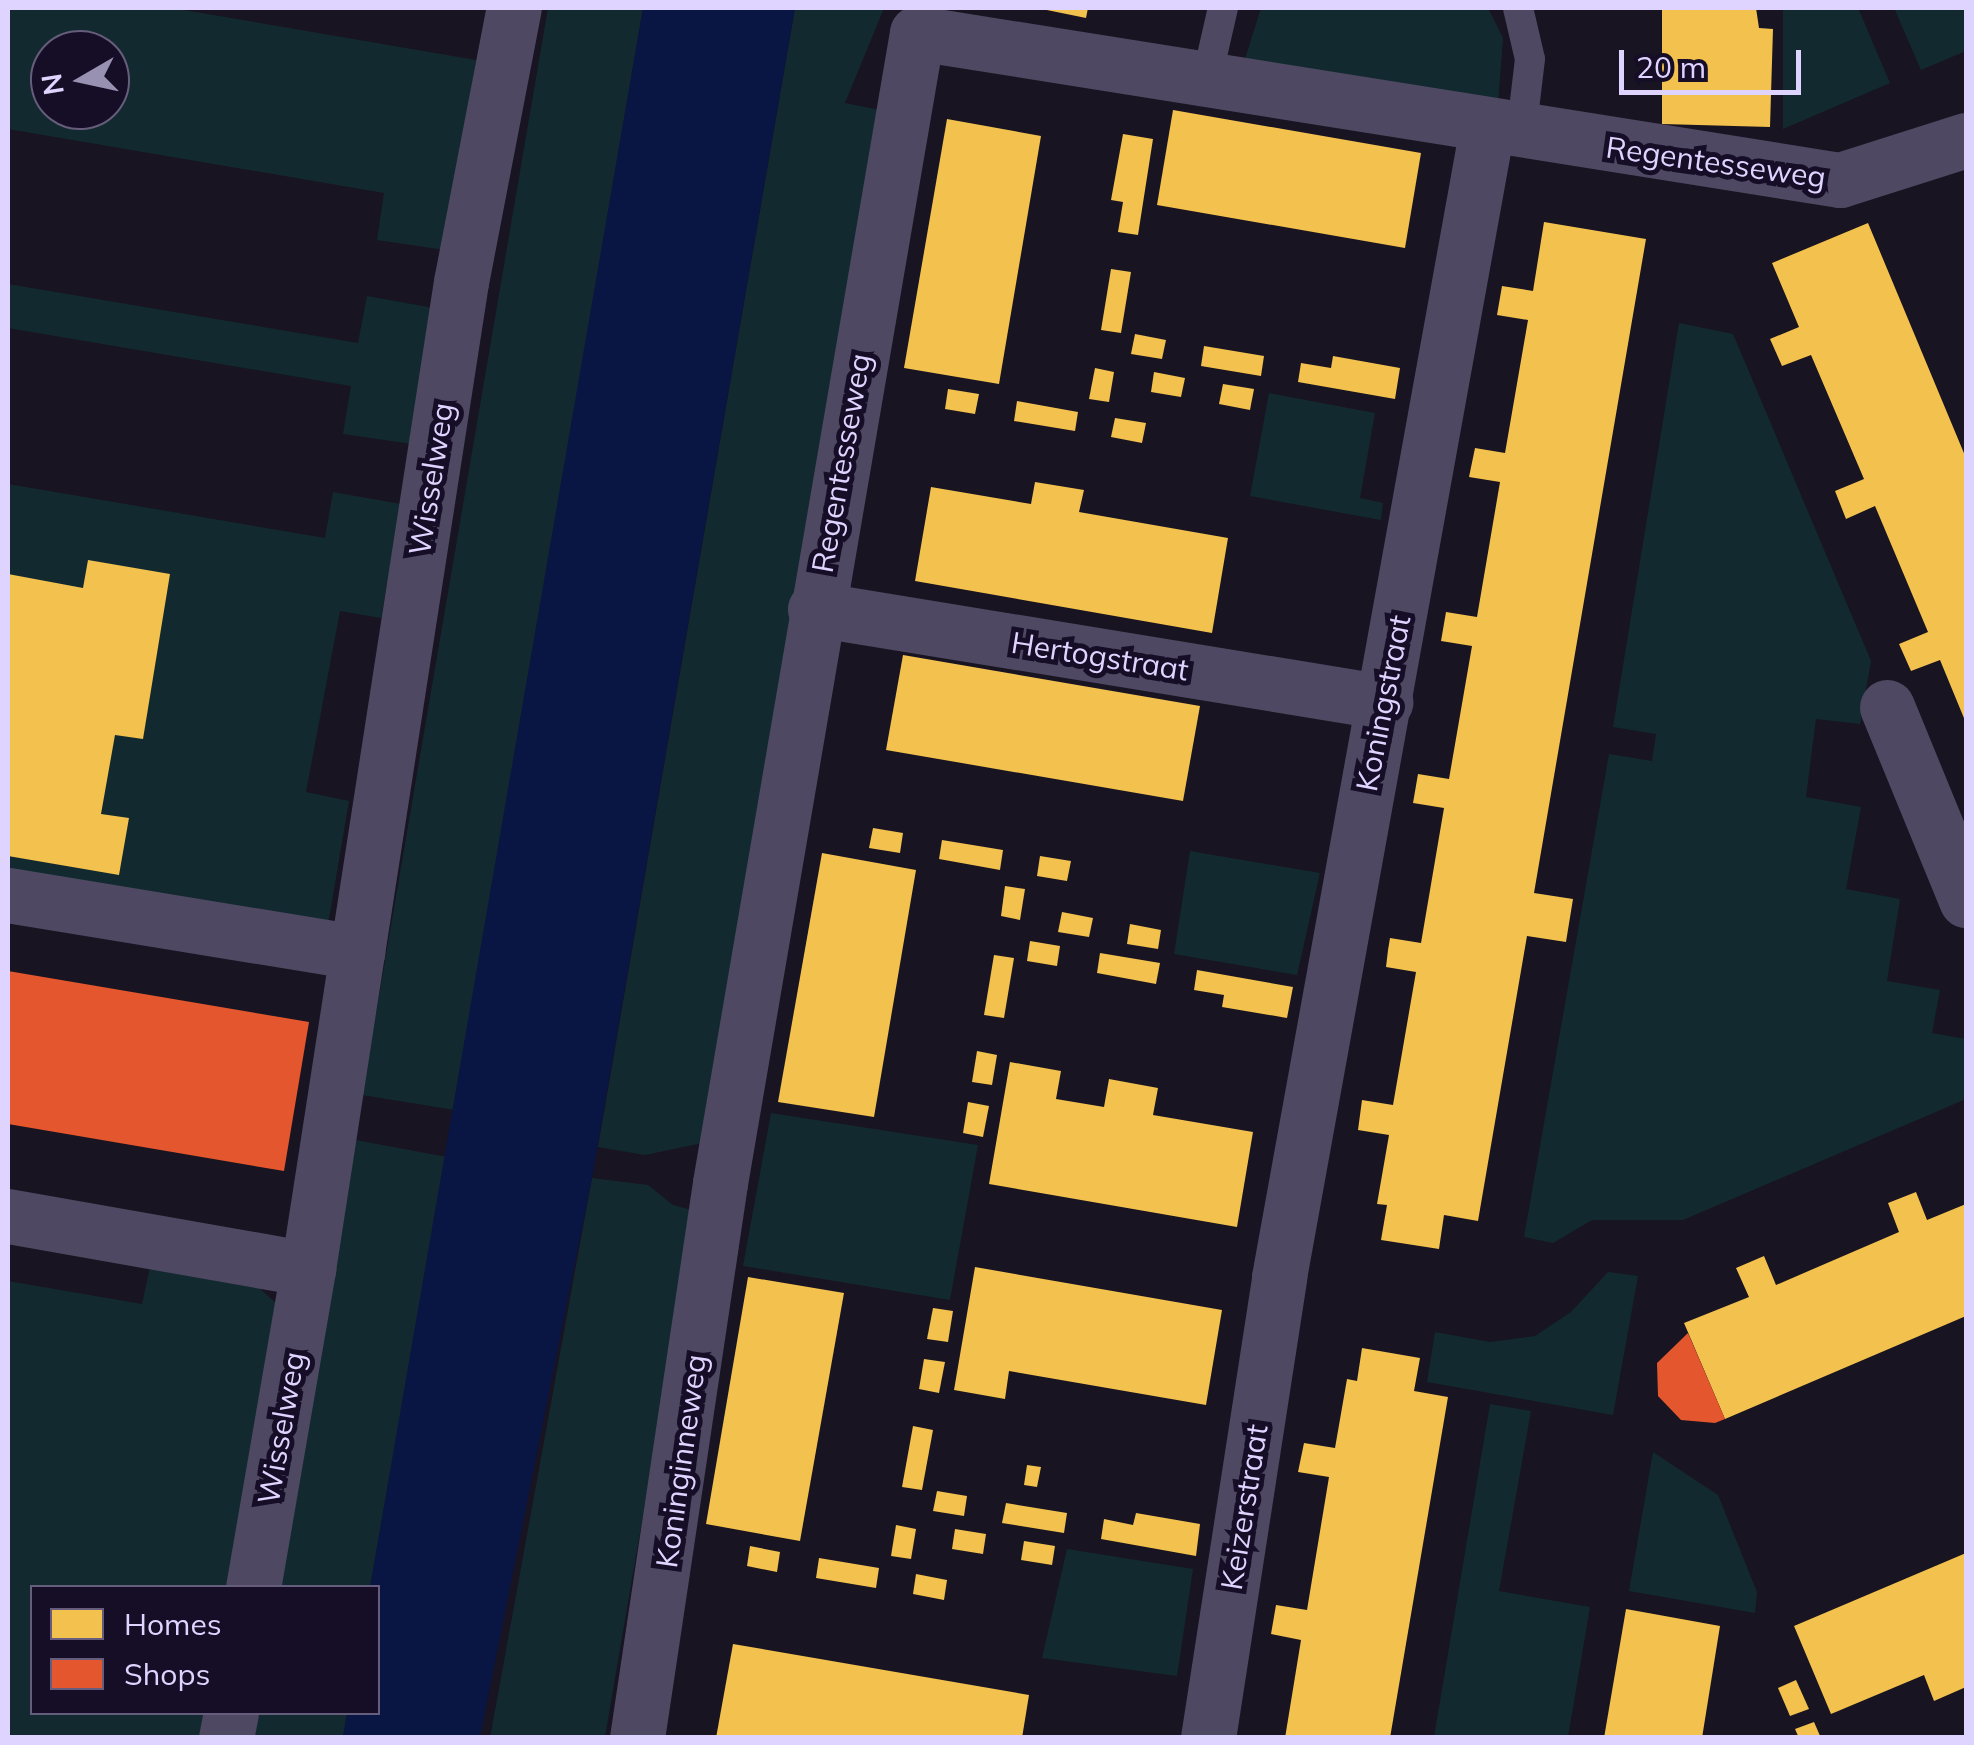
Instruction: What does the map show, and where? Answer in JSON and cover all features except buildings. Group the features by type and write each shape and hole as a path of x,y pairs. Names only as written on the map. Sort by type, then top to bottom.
{"street":[{"name":"Wisselweg","path":"253,1585 308,1270 461,282 514,8"},
{"name":"Regentesseweg","path":"720,1184 815,609 917,34 1504,131 1840,180 1966,140"},
{"name":"Koningstraat","path":"1279,1277 1385,702 1504,131"},
{"name":"Hertogstraat","path":"815,609 1385,702"},
{"path":"1888,707 1966,900"},
{"path":"8,895 357,952"},
{"name":"Koninginneweg","path":"638,1738 720,1184"},
{"path":"8,1216 308,1270"},
{"name":"Keizerstraat","path":"1208,1738 1279,1277"}],"lane":[{"path":"1206,82 1223,8"},
{"path":"1504,131 1530,59 1518,8"}],"green space":[{"path":"8,8 172,8 476,60 445,250 377,240 384,193 8,129"},
{"path":"548,8 643,8 455,1110 362,1095"},
{"path":"795,8 884,8 845,103 885,111 707,1142 645,1155 598,1147"},
{"path":"1261,8 1488,8 1503,38 1498,104 1245,59"},
{"path":"1783,8 1858,8 1890,83 1783,129"},
{"path":"1894,8 1966,8 1966,51 1921,70"},
{"path":"8,284 358,343 367,296 428,307 434,310 412,444 343,434 351,386 8,328"},
{"path":"1679,323 1733,334 1871,661 1860,724 1816,719 1806,797 1861,807 1846,889 1900,899 1887,981 1940,990 1932,1033 1966,1039 1966,1099 1683,1220 1592,1220 1553,1243 1524,1237 1609,754 1652,761 1656,734 1613,727"},
{"path":"1269,393 1375,413 1360,498 1383,503 1381,520 1250,496"},
{"path":"8,484 325,538 333,492 401,504 381,618 340,611 306,792 349,801 329,919 319,927 8,875"},
{"path":"1190,851 1320,873 1297,975 1174,954"},
{"path":"771,1113 978,1145 950,1300 743,1266"},
{"path":"350,1139 447,1157 370,1585 273,1585"},
{"path":"592,1178 648,1185 673,1205 695,1211 605,1737 490,1738"},
{"path":"152,1258 245,1275 279,1306 232,1585 30,1585 30,1715 211,1715 206,1737 8,1737 8,1281 142,1304"},
{"path":"1608,1272 1638,1276 1613,1415 1427,1382 1435,1332 1490,1342 1535,1336 1571,1312"},
{"path":"1490,1404 1531,1411 1499,1591 1590,1607 1568,1737 1434,1737"},
{"path":"1653,1452 1718,1495 1757,1592 1755,1613 1629,1591"},
{"path":"1067,1549 1193,1569 1177,1676 1042,1658"},
{"path":"251,1715 347,1715 343,1737 246,1738"}],"shaded area":[{"path":"643,8 795,8 592,1178 480,1737 343,1737 347,1715 380,1715 380,1585 370,1585"}]}
